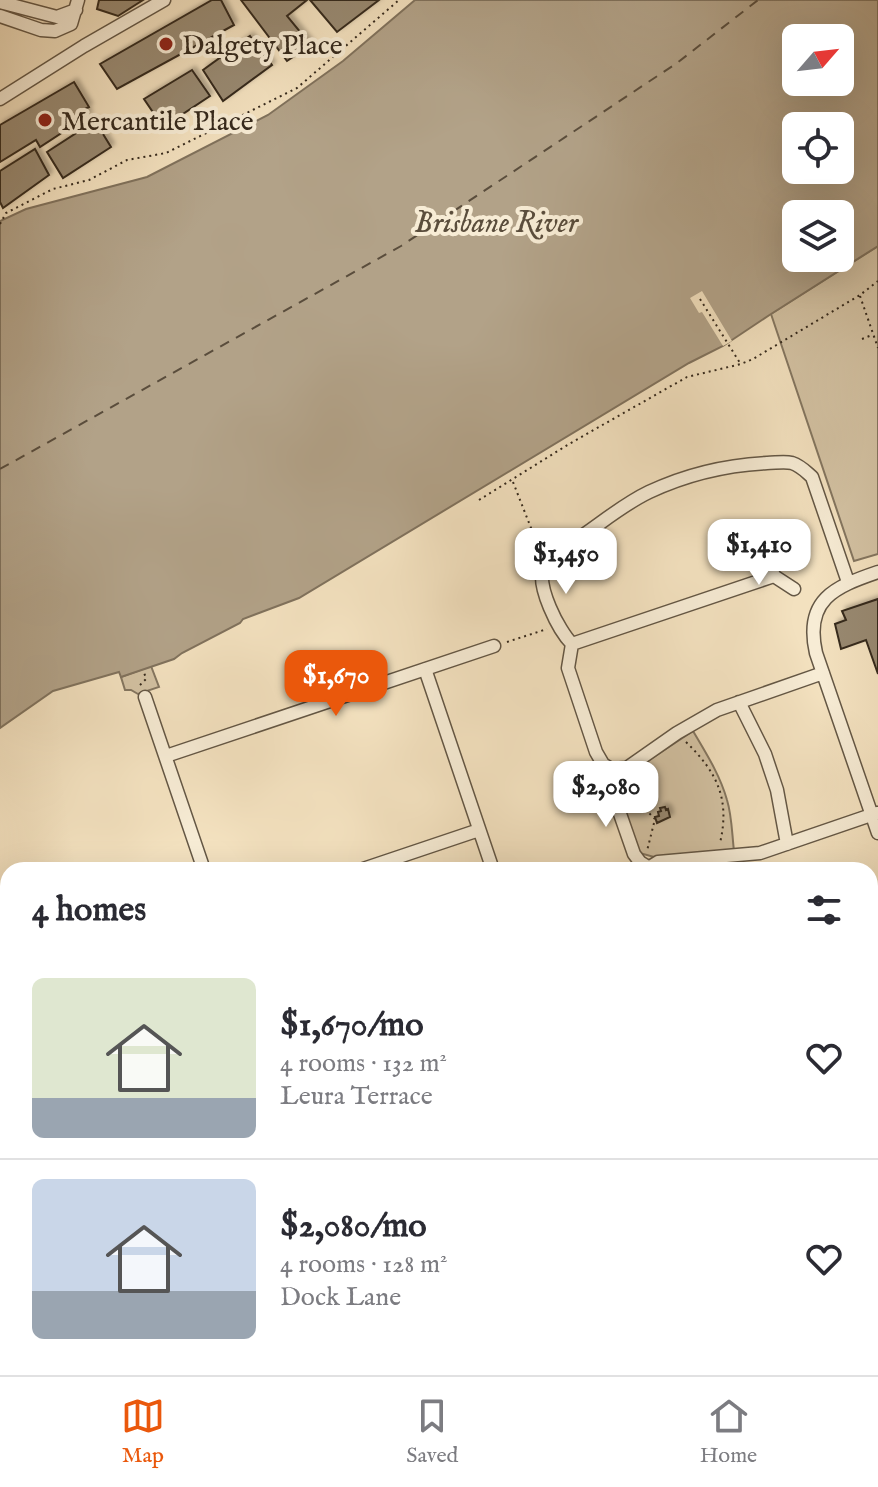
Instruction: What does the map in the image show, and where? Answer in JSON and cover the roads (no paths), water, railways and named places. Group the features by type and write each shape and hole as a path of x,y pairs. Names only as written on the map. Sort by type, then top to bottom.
{"street":[{"path":"0,99 164,0"},
{"path":"0,2 57,17 77,5"},
{"path":"0,16 41,30 55,31 71,24 77,5"},
{"path":"823,673 702,717 627,768 611,769 603,764 596,752 568,668 572,644 557,626 543,587 544,563 611,514 648,493 726,468 789,462 812,477 848,582"},
{"path":"766,552 774,576 794,589"},
{"path":"878,572 848,582 823,600 813,622 812,637 875,814 878,833"},
{"path":"572,644 774,576"},
{"path":"166,756 494,646"},
{"path":"425,669 490,862"},
{"path":"145,697 201,862"},
{"path":"739,702 765,754 777,790 787,844"},
{"path":"611,769 611,788 634,854 641,862"},
{"path":"658,862 760,853 875,814"},
{"path":"384,862 479,830"}],"water":[{"name":"Brisbane River","path":"415,0 878,0 878,246 854,261 854,200 782,200 782,272 837,272 723,346 689,363 299,598 243,619 174,659 121,677 119,672 53,691 0,728 0,221 26,209 147,177 268,115 343,61"}],"place":[{"name":"Dalgety Place","path":"166,44"},
{"name":"Mercantile Place","path":"45,120"}]}
